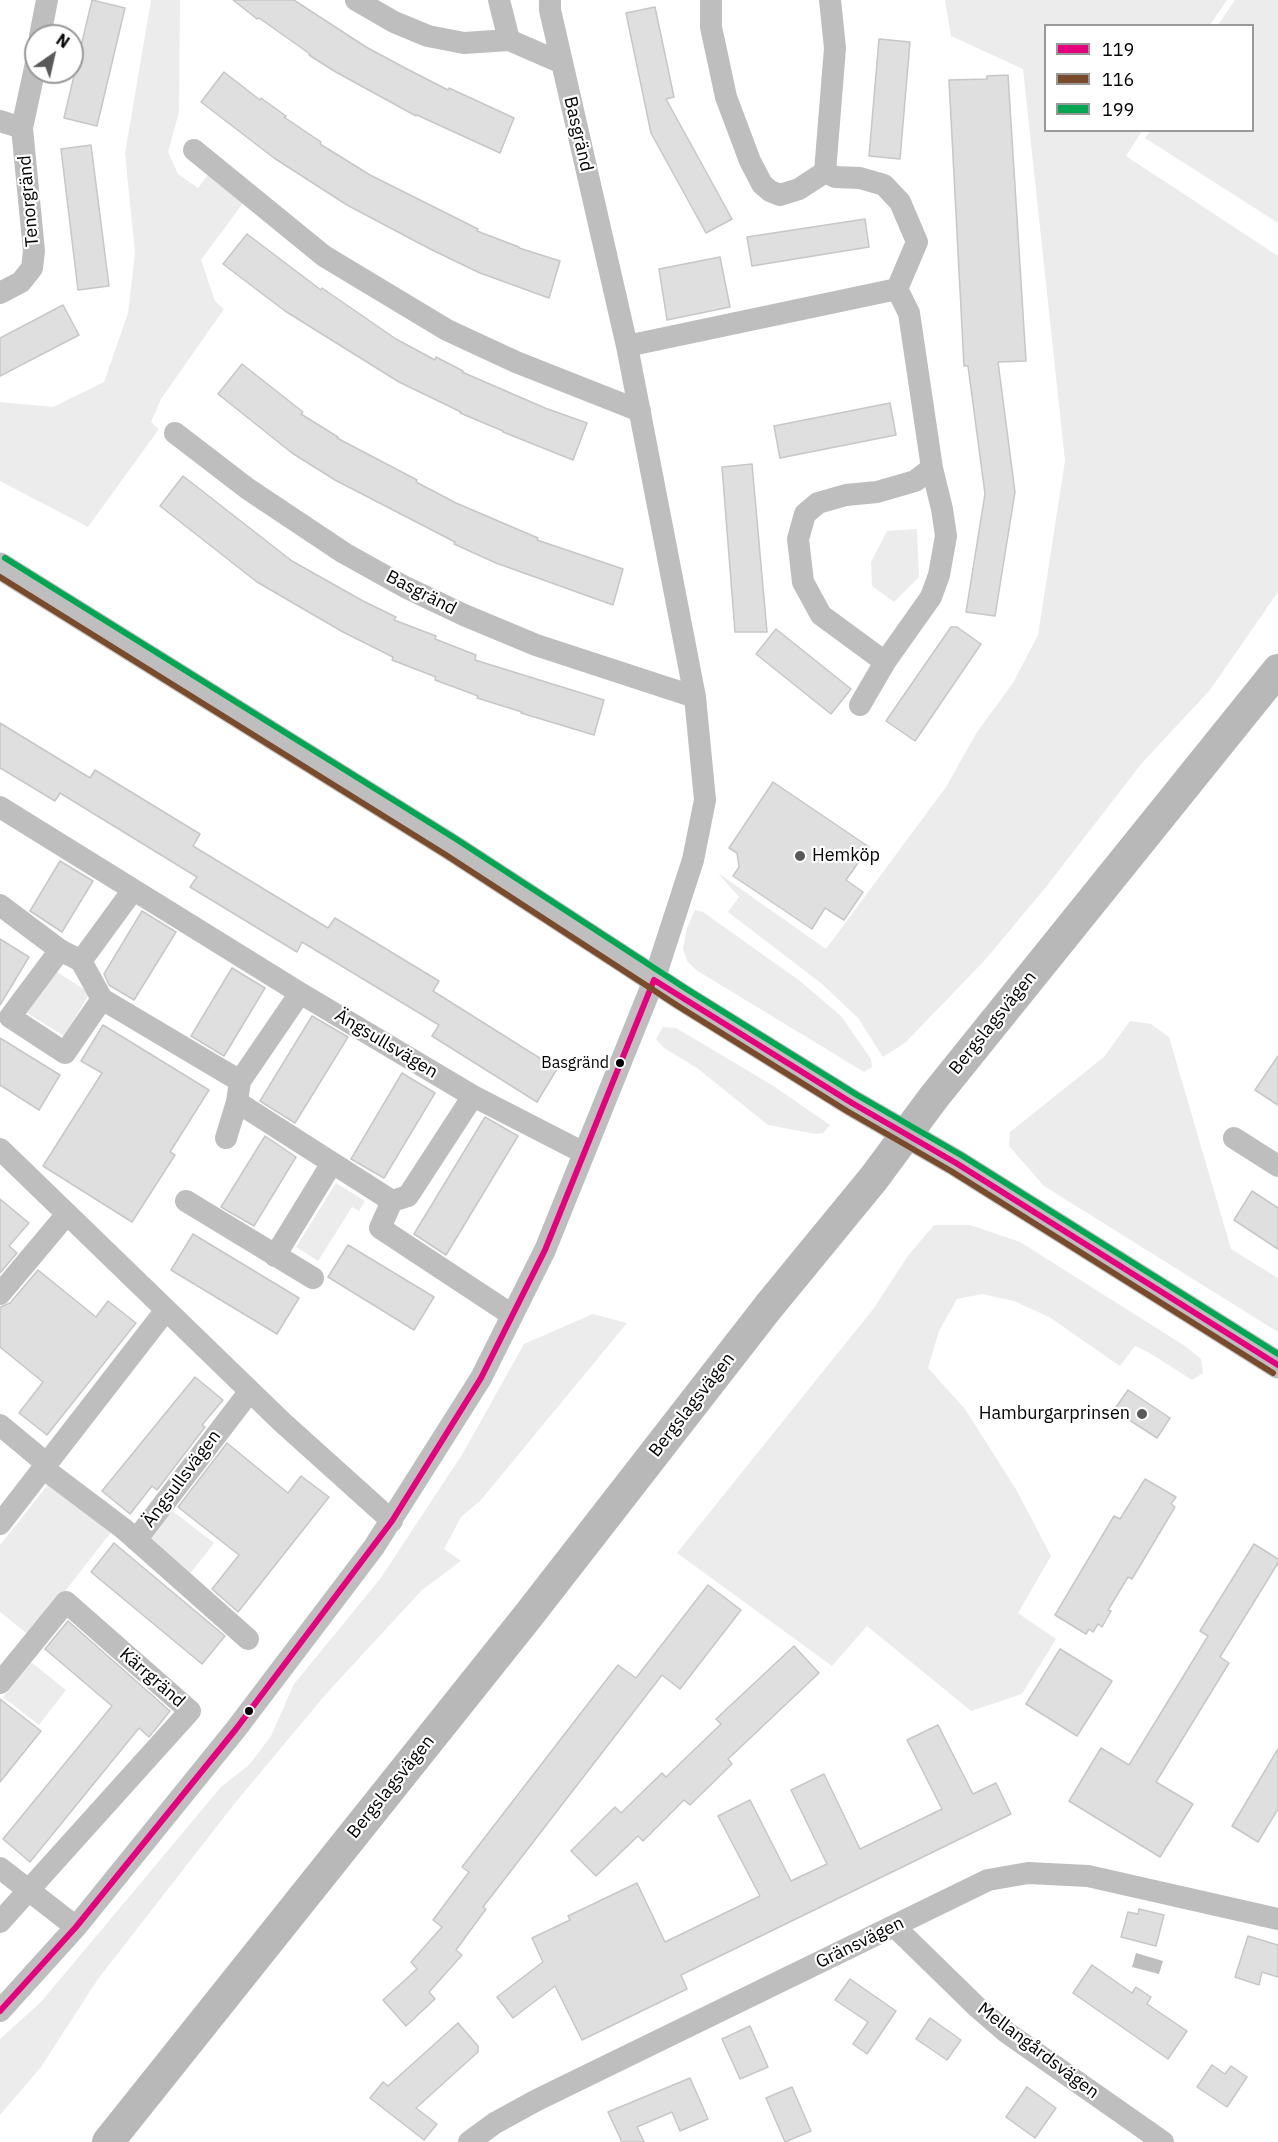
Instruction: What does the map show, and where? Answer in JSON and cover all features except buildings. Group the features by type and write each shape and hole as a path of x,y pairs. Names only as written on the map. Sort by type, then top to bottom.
{"main road":[{"name":"Bergslagsvägen","path":"108,2142 520,1625 762,1315 874,1178 906,1134 1073,923 1278,670"}],"street":[{"path":"42,24 47,0"},
{"path":"356,0 394,22 428,36 464,43 509,40 562,63"},
{"path":"500,0 509,40"},
{"name":"Basgränd","path":"0,2011 76,1927 236,1729 392,1521 481,1378 545,1250 654,980 693,860 705,800 695,697 627,346 550,10 550,0"},
{"path":"711,0 711,27 726,97 750,161 762,184 770,191 780,195 799,189 825,172"},
{"path":"825,172 835,48 830,0"},
{"name":"Tenorgränd","path":"0,293 21,282 32,268 34,251 22,128 31,84"},
{"path":"0,121 22,128"},
{"path":"194,150 324,256 447,330 516,362 640,411"},
{"path":"825,172 835,177 860,178 884,185 900,202 917,242 897,289 909,313 932,468 946,536 939,574 931,597 885,662 860,705"},
{"path":"627,346 897,289"},
{"name":"Basgränd","path":"175,432 248,489 344,552 405,587 536,645 695,697"},
{"path":"885,662 821,615 803,582 798,539 805,514 819,503 846,495 877,492 915,481 932,468"},
{"path":"0,566 451,847 654,980 1278,1365"},
{"name":"Ängsullsvägen","path":"0,807 300,993 473,1096 584,1153"},
{"path":"81,961 133,890"},
{"path":"0,905 60,950 81,961 102,999 238,1092 332,1163 392,1201"},
{"path":"60,950 10,1017 65,1053 102,999"},
{"path":"226,1138 238,1092 300,993"},
{"path":"473,1096 408,1196 392,1201 380,1228 512,1315"},
{"path":"1234,1138 1278,1166"},
{"path":"0,1149 250,1391 392,1521"},
{"path":"275,1256 332,1163"},
{"path":"186,1201 313,1278"},
{"path":"0,1294 66,1214"},
{"path":"0,1524 166,1310"},
{"name":"Ängsullsvägen","path":"136,1540 250,1391"},
{"name":"Ängsullsvägen","path":"0,1425 248,1639"},
{"name":"Kärrgränd","path":"0,1683 66,1602 190,1711 0,1922"},
{"path":"0,1868 76,1927"},
{"name":"Gränsvägen","path":"469,2142 495,2123 537,2100 988,1880 1028,1873 1088,1876 1278,1919"},
{"name":"Mellangårdsvägen","path":"894,1926 1006,2032 1163,2142"}],"shaded area":[{"path":"151,0 180,0 179,112 168,152 178,174 198,188 211,171 246,199 201,260 215,301 224,309 161,399 151,422 159,429 88,527 0,481 0,402 53,407 104,382 128,313 135,253 125,153"},
{"path":"945,0 1227,0 1211,24 1044,24 1044,132 1141,132 1126,156 1278,256 1278,592 1210,690 1142,763 1046,887 985,960 906,1042 883,1057 858,1018 822,984 728,912 739,897 718,873 826,949 946,787 977,732 1013,683 1038,635 1065,461 1023,69 951,36"},
{"path":"1235,0 1278,0 1278,223 1145,138 1149,132 1254,132 1254,24 1219,24"},
{"path":"917,529 919,577 894,602 872,586 871,562 887,531"},
{"path":"695,910 703,912 800,981 841,1016 871,1059 872,1067 864,1072 696,970 687,961 683,949 687,928"},
{"path":"54,970 90,993 64,1036 27,1013"},
{"path":"1130,1021 1151,1024 1169,1037 1231,1249 1278,1278 1278,1332 1044,1186 1009,1146 1010,1132 1104,1057"},
{"path":"663,1027 676,1028 772,1085 830,1125 823,1133 816,1134 768,1125 697,1068 664,1048 656,1039"},
{"path":"336,1183 365,1201 359,1211 352,1207 318,1261 296,1247"},
{"path":"934,1225 970,1225 1020,1242 1185,1346 1201,1359 1203,1373 1192,1380 1135,1346 1120,1366 1049,1317 1014,1301 982,1294 957,1299 939,1331 928,1368 965,1409 1017,1491 1051,1556 1018,1613 1056,1639 1022,1694 971,1711 867,1626 832,1666 677,1553 874,1308 907,1257"},
{"path":"593,1314 627,1323 481,1500 461,1517 444,1549 461,1561 422,1590 326,1694 235,1803 98,1979 41,2067 0,2115 0,2039 41,2002 221,1787 250,1764 271,1736 294,1684 380,1579 463,1453 524,1344"},
{"path":"50,1482 112,1531 30,1636 0,1612 0,1545"},
{"path":"170,1509 214,1543 189,1575 145,1541"},
{"path":"31,1662 66,1690 39,1725 3,1697"},
{"path":"1136,1953 1163,1961 1159,1974 1132,1967"}],"transit line":[{"name":"199","path":"5,558 456,839 688,990 857,1095 961,1155 1278,1354"},
{"name":"116","path":"0,577 446,855 678,1006 847,1111 951,1171 1273,1373"},
{"name":"119","path":"654,980 852,1103 956,1163 1278,1365"},
{"name":"119","path":"0,2011 76,1927 236,1729 392,1521 481,1378 545,1250 654,980"}],"place":[{"name":"Hemköp","path":"800,856"},
{"name":"Basgränd","path":"620,1063"},
{"name":"Hamburgarprinsen","path":"1142,1414"}]}
